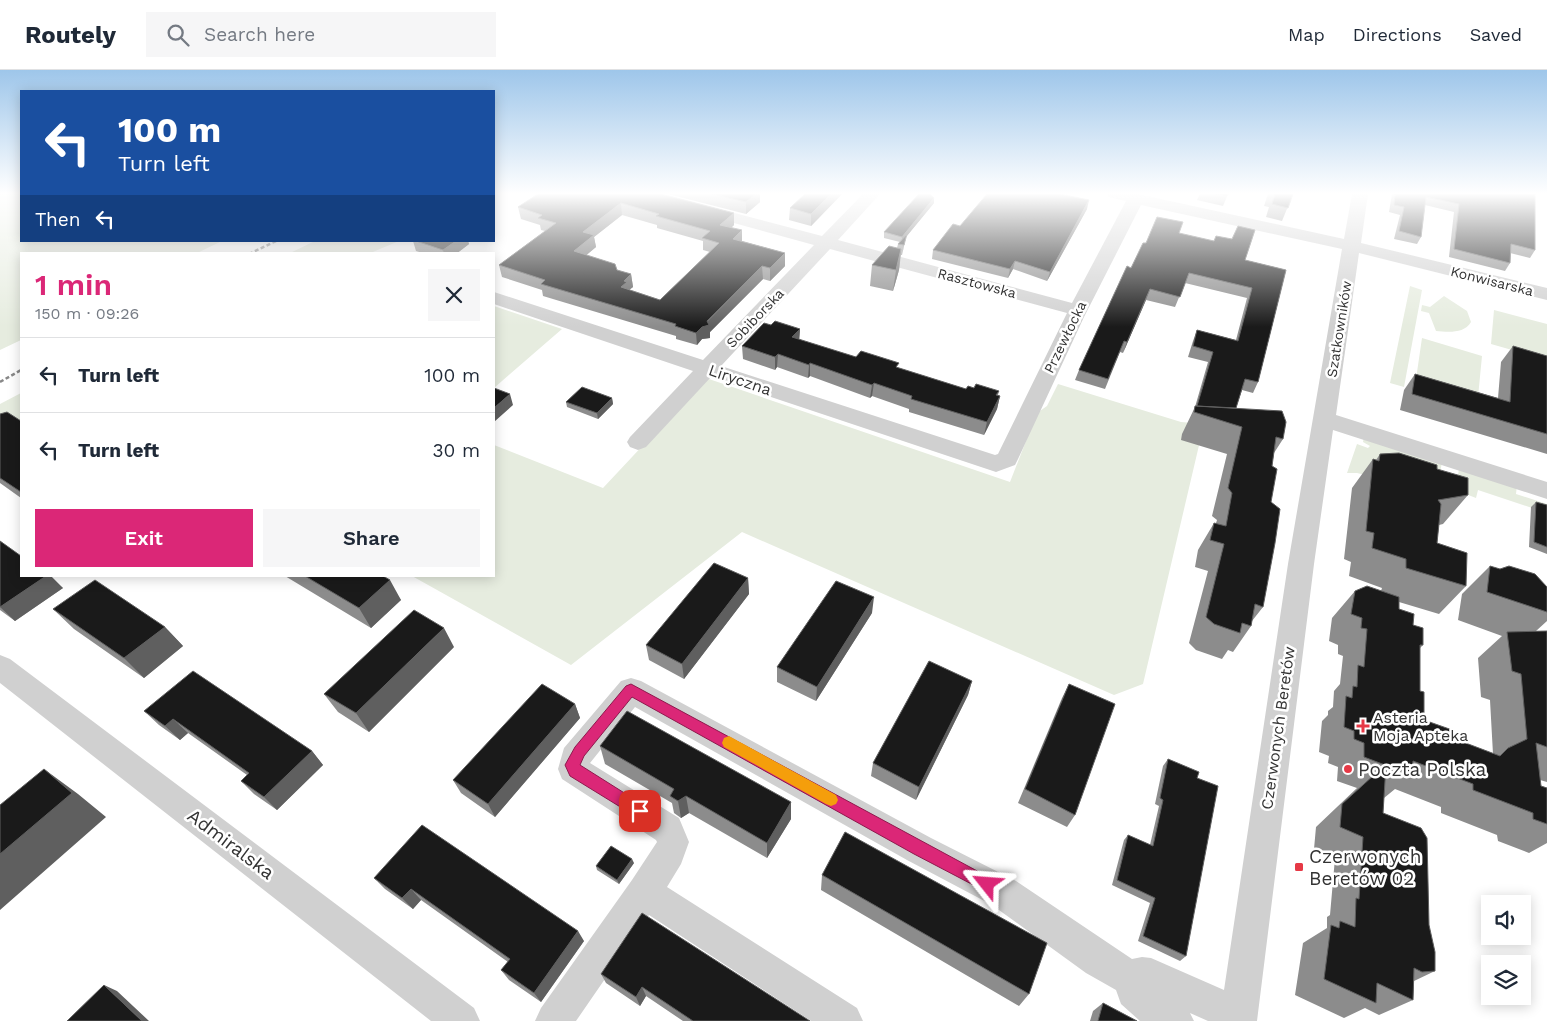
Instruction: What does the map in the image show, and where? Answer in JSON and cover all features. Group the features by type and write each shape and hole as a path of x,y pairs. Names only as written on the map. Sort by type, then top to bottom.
{"street":[{"name":"Rasztowska","path":"812,238 1078,310"},
{"name":"Sobiborska","path":"638,442 829,238"},
{"name":"Przewłocka","path":"986,462 996,464 1007,459 1078,310 1115,238"},
{"name":"Konwisarska","path":"1318,238 1547,294"},
{"name":"Szatkowników","path":"1323,427 1353,238"},
{"name":"Liryczna","path":"495,298 986,462"},
{"path":"1323,427 1547,490"},
{"name":"Czerwonych Beretów","path":"1239,1018 1301,564 1323,427"},
{"name":"Admiralska","path":"0,668 461,1021"},
{"path":"554,1021 644,892 669,853 673,842 668,829 575,771 572,765 580,752 631,690 919,849 1004,893 1092,955 1129,978 1134,991 1145,1002 1162,1015 1175,1021"},
{"path":"644,892 844,1021"},
{"path":"1129,978 1142,975 1151,976 1239,1018"}],"shaded area":[{"path":"0,238 20,238 20,242 220,242 199,252 20,252 20,340 0,350"},
{"path":"313,242 397,242 373,252 292,252"},
{"path":"1410,286 1422,290 1404,387 1390,383"},
{"path":"1444,296 1467,311 1471,322 1464,329 1446,332 1436,331 1429,313 1421,311 1422,305 1430,307"},
{"path":"495,306 562,329 495,387"},
{"path":"1494,310 1547,324 1547,360 1491,344"},
{"path":"1422,338 1482,356 1478,397 1416,379"},
{"path":"706,378 1010,482 1037,413 1047,406 1058,384 1181,422 1204,424 1143,684 1114,695 742,532 571,665 414,577 495,577 495,445 603,488"},
{"path":"20,394 20,425 0,433 0,404"},
{"path":"1364,436 1442,463 1438,481 1378,478 1357,473 1347,473 1357,444 1368,448 1370,446 1363,442"},
{"path":"1459,469 1517,485 1516,494 1547,504 1547,513 1478,490 1476,498 1458,491 1456,487"}],"building":[{"path":"535,238 590,238 574,251 615,264 617,270 631,274 624,281 627,282 621,287 660,300 719,243 703,238 734,238 785,253 770,268 762,266 707,321 709,325 702,327 696,333 675,326 676,324 541,284 545,280 499,265"},
{"path":"903,238 906,238 904,245 898,244"},
{"path":"942,238 1068,238 1050,272 1015,261 1010,269 933,250"},
{"path":"1148,238 1203,238 1214,241 1215,238 1252,238 1245,260 1286,270 1258,382 1245,379 1236,408 1197,406 1213,352 1193,346 1197,330 1238,341 1252,288 1189,273 1180,297 1150,289 1127,342 1124,341 1108,379 1079,370 1127,266 1131,268 1143,243 1146,243"},
{"path":"1455,238 1535,238 1535,250 1511,244 1510,263 1454,249"},
{"path":"419,242 455,242 443,250"},
{"path":"889,246 901,249 896,270 872,265"},
{"path":"775,321 800,329 792,337 856,357 861,351 899,363 896,367 966,389 968,386 974,388 976,384 999,391 996,395 1000,396 987,422 911,399 912,396 874,383 872,385 810,363 809,365 778,354 775,357 742,346 764,323 771,325"},
{"path":"1513,346 1547,356 1547,434 1412,394 1415,374 1510,402"},
{"path":"582,387 612,398 597,413 566,402"},
{"path":"495,388 510,394 495,407"},
{"path":"1195,406 1282,411 1286,422 1283,439 1276,437 1272,466 1277,469 1271,502 1280,509 1263,607 1255,604 1251,626 1242,623 1240,633 1214,624 1206,617 1224,544 1210,540 1214,523 1226,526 1232,493 1228,488 1242,427 1194,412"},
{"path":"7,412 20,420 20,491 0,478 0,414"},
{"path":"1399,453 1437,465 1437,469 1468,478 1468,495 1438,500 1441,504 1437,543 1467,553 1466,586 1406,568 1406,559 1372,548 1374,533 1366,531 1373,459 1379,461 1380,454"},
{"path":"1536,502 1547,505 1547,547 1534,542"},
{"path":"0,541 20,555 20,577 45,577 0,607"},
{"path":"714,563 748,578 682,664 646,645"},
{"path":"1490,566 1500,569 1509,566 1535,574 1547,587 1547,612 1487,592"},
{"path":"307,577 385,577 390,580 359,608"},
{"path":"95,580 165,627 124,658 53,609"},
{"path":"836,581 874,597 817,687 777,667"},
{"path":"1367,586 1399,597 1399,609 1414,614 1413,625 1423,628 1423,645 1420,645 1420,691 1424,692 1424,720 1455,731 1463,742 1500,756 1508,748 1527,739 1521,674 1512,671 1507,632 1547,631 1547,747 1536,743 1541,786 1547,788 1547,824 1533,819 1533,813 1473,790 1473,784 1413,761 1412,775 1386,765 1383,813 1421,828 1427,838 1429,925 1435,952 1435,971 1422,972 1414,968 1413,1000 1377,983 1376,1003 1324,979 1331,925 1339,928 1340,921 1355,927 1356,898 1359,899 1363,837 1340,827 1342,804 1385,765 1364,757 1364,743 1354,739 1354,731 1344,727 1346,696 1352,698 1353,686 1357,687 1358,665 1364,667 1367,629 1361,628 1362,618 1351,614 1355,591"},
{"path":"414,610 444,628 356,713 324,694"},
{"path":"929,661 972,681 919,787 873,763"},
{"path":"193,671 312,751 264,797 241,781 249,773 173,719 165,726 144,711"},
{"path":"542,684 575,704 488,804 453,780"},
{"path":"1069,684 1115,704 1075,815 1025,789"},
{"path":"627,711 791,802 767,843 686,796 678,801 670,796 674,789 600,746"},
{"path":"1168,759 1199,772 1197,778 1218,786 1186,956 1143,936 1155,898 1117,880 1128,835 1153,846 1163,800 1160,798"},
{"path":"44,769 72,793 0,854 0,805"},
{"path":"422,825 578,931 534,993 501,970 510,959 411,889 402,898 374,878"},
{"path":"845,832 1047,943 1029,994 822,875"},
{"path":"611,846 632,859 617,880 596,866"},
{"path":"642,913 810,1021 693,1021 642,987 636,997 601,974"},
{"path":"104,985 142,1021 67,1021"},
{"path":"1103,1003 1137,1021 1098,1021"}],"railway":[{"path":"253,252 274,242"},
{"path":"0,382 20,371"}],"slow traffic":[{"path":"729,743 831,800"}],"place":[{"name":"Asteria Moja Apteka","path":"1363,726"},
{"name":"Poczta Polska","path":"1348,769"},
{"name":"Czerwonych Beretów 02","path":"1299,867"}],"route":[{"path":"640,811 575,771 572,765 575,758 631,690 723,739 919,849 987,884"}]}
